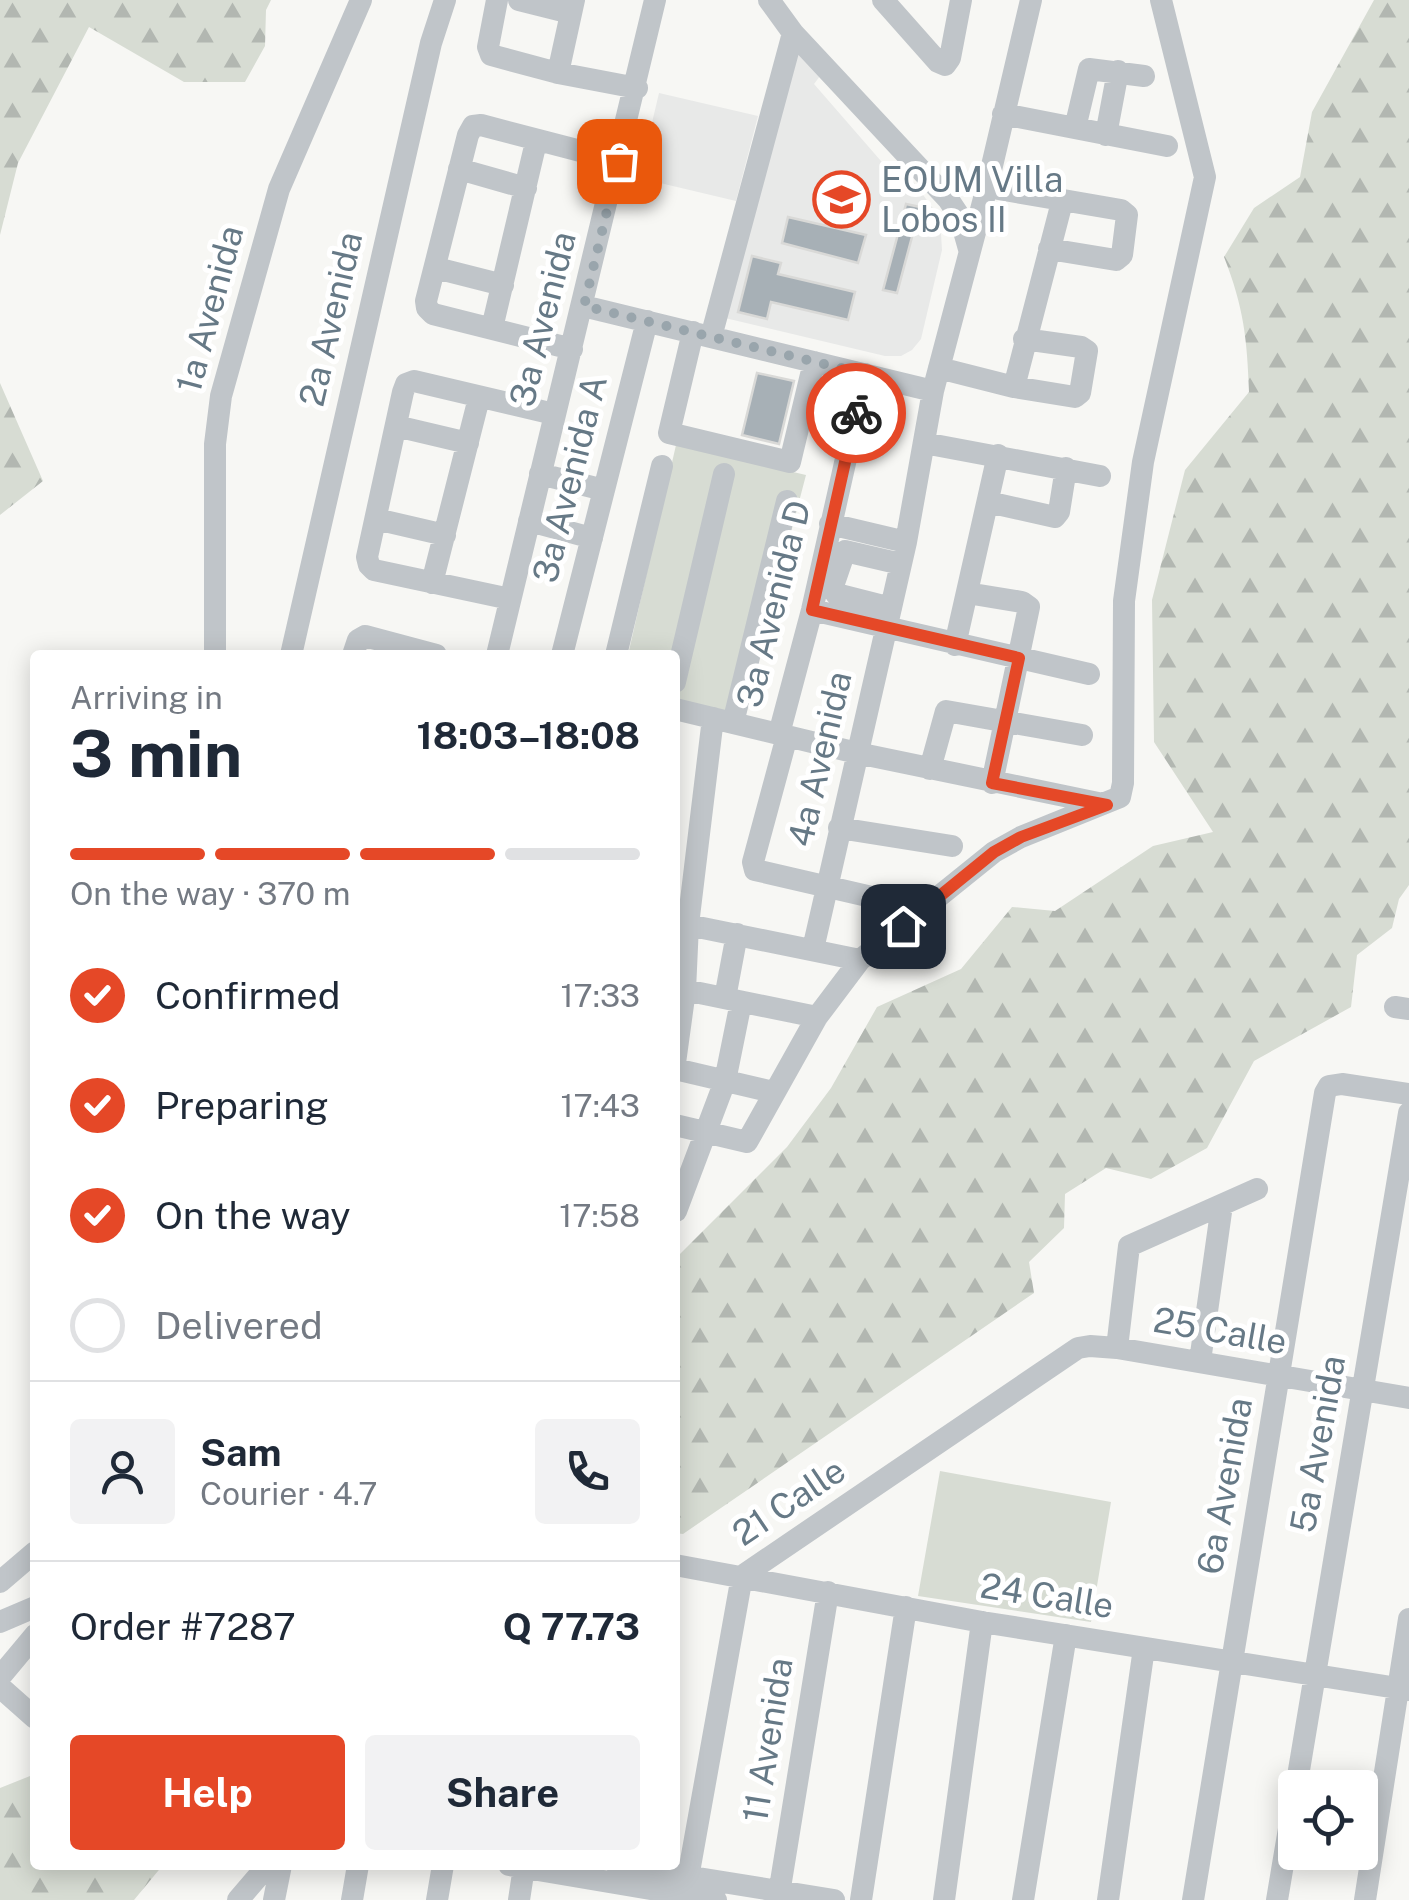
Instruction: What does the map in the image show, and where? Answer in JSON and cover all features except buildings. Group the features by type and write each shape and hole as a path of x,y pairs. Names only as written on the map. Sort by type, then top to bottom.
{"street":[{"name":"1a Avenida","path":"215,650 215,444 220,396 279,189 360,0"},
{"name":"2a Avenida","path":"292,650 431,43 446,0"},
{"path":"496,0 488,47 491,55 637,88"},
{"path":"518,0 573,7 558,72"},
{"name":"3a Avenida","path":"498,650 656,0"},
{"path":"769,0 794,33 948,199 960,217 969,252"},
{"path":"896,5 938,62 946,65 962,0"},
{"name":"4a Avenida","path":"812,950 889,618 936,379 1031,0"},
{"path":"680,1127 747,1142 816,1017 860,960 994,852 1021,837 1120,798 1124,602 1144,462 1204,177 1160,0"},
{"path":"794,33 669,434 790,462 814,362"},
{"path":"1077,119 1088,69 1144,76"},
{"path":"1107,126 1118,71"},
{"path":"1003,114 1077,119 1167,146"},
{"path":"572,348 434,314 427,308 426,300 473,126 619,161"},
{"path":"492,328 536,142"},
{"path":"459,169 526,188"},
{"path":"987,187 1121,210 1127,215 1122,255 1116,260 1049,249"},
{"path":"1014,387 1062,202"},
{"path":"436,268 503,285"},
{"path":"584,306 865,374 1014,387 1076,397 1087,351 1024,340"},
{"name":"3a Avenida A","path":"563,650 647,321"},
{"name":"3a Avenida D","path":"825,887 755,870 753,862 865,374"},
{"path":"510,599 374,570 369,565 367,557 396,426 406,384 414,381 554,414"},
{"path":"432,583 479,398"},
{"path":"396,426 468,443"},
{"path":"924,443 1100,476"},
{"path":"955,645 998,455"},
{"path":"617,650 662,466"},
{"path":"988,502 1055,517 1066,468"},
{"path":"540,474 604,490"},
{"path":"680,661 724,474"},
{"path":"680,1028 688,926 723,720 788,502"},
{"path":"376,519 444,534"},
{"path":"528,521 592,538"},
{"path":"830,524 903,553"},
{"path":"903,553 845,551 833,586 836,594 955,645 1089,674"},
{"path":"967,593 1022,602 1029,607 992,783"},
{"path":"812,610 889,618"},
{"path":"355,650 358,640 365,636 413,650"},
{"path":"680,710 992,783 1107,805"},
{"path":"930,769 946,712 1082,735"},
{"path":"840,828 952,846"},
{"path":"825,887 889,902"},
{"path":"688,926 860,960"},
{"path":"680,1200 725,1081 737,934"},
{"path":"685,990 816,1017"},
{"path":"680,1068 773,1092"},
{"name":"6a Avenida","path":"1193,1900 1325,1093 1329,1086 1342,1084 1409,1094"},
{"name":"5a Avenida","path":"1299,1770 1409,1113"},
{"path":"1117,1348 1129,1246 1257,1189"},
{"path":"1200,1361 1222,1205"},
{"name":"25 Calle","path":"1078,1348 1117,1348 1409,1398"},
{"name":"21 Calle","path":"686,1890 742,1576 1078,1348"},
{"path":"0,1582 30,1556"},
{"name":"24 Calle","path":"680,1566 982,1622 1404,1689"},
{"name":"11 Avenida","path":"778,1896 828,1592"},
{"path":"861,1900 906,1607"},
{"path":"0,1622 30,1610"},
{"path":"1364,1900 1404,1689 1409,1619"},
{"path":"944,1900 982,1622"},
{"path":"1023,1900 1066,1635"},
{"path":"0,1677 30,1641"},
{"path":"1108,1900 1144,1648"},
{"path":"0,1688 30,1714"},
{"path":"238,1900 264,1870"},
{"path":"274,1900 280,1870"},
{"path":"352,1900 357,1870"},
{"path":"437,1900 442,1870"},
{"path":"517,1870 518,1900"},
{"path":"541,1870 686,1890 834,1900"},
{"name":"5a Avenida","path":"1277,1900 1282,1870"},
{"path":"686,1890 716,1900"}],"shaded area":[{"name":"EOUM Villa Lobos II","path":"792,47 820,76 814,84 894,176 904,169 940,218 942,250 921,339 901,356 885,356 725,318"},
{"path":"659,93 758,116 736,201 639,178"}],"green space":[{"path":"0,0 271,0 266,10 265,46 245,82 184,82 89,27 18,163 0,235"},
{"path":"1374,0 1409,0 1409,885 1399,899 1392,928 1357,955 1351,1007 1254,1061 1207,1148 1151,1179 1106,1168 1065,1194 1064,1228 1029,1262 1034,1293 680,1534 680,1254 787,1147 831,1088 877,1007 961,969 1012,907 1055,911 1153,846 1213,832 1154,742 1152,600 1185,470 1249,392 1243,324 1224,257 1254,208 1300,177 1312,112"},
{"path":"0,383 43,481 0,515"},
{"path":"676,445 806,475 743,716 680,702 680,650 629,650"},
{"path":"940,1471 1111,1502 1091,1622 918,1596"},
{"path":"30,1776 30,1870 159,1870 134,1900 0,1900 0,1788"}],"way so far":[{"path":"619,161 584,306 865,374 856,413"}],"place":[{"name":"EOUM Villa Lobos II","path":"842,200"}],"route":[{"path":"856,413 812,610 1019,658 992,783 1107,805 1047,826 994,852 903,926"}]}
